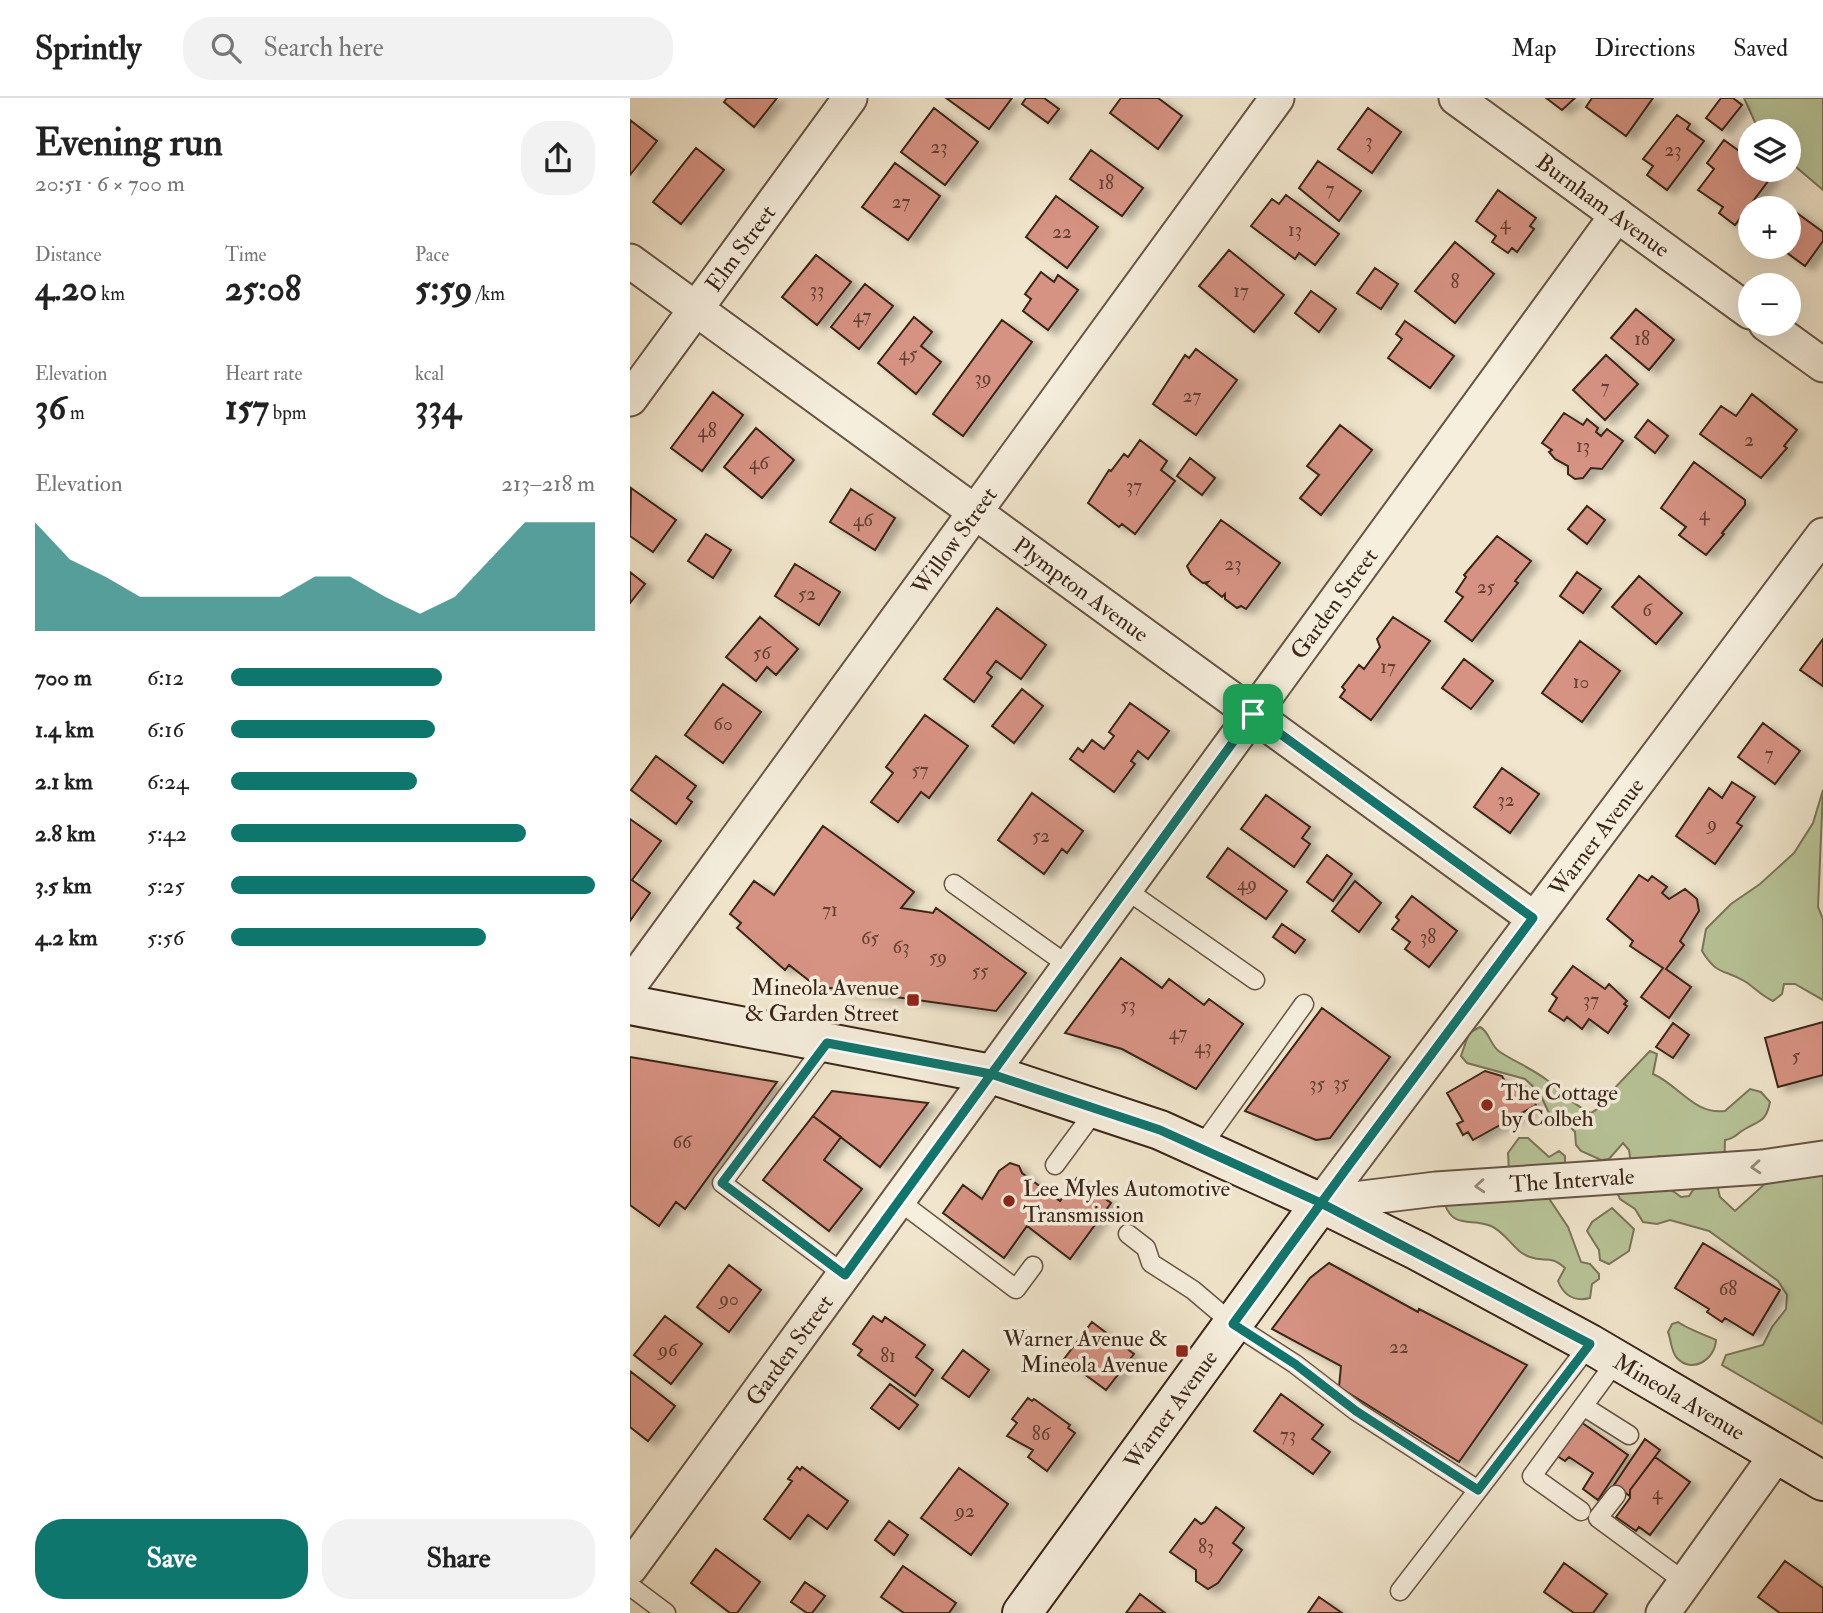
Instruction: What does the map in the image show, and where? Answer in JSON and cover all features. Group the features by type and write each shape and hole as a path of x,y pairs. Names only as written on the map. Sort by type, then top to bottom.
{"main road":[{"name":"Mineola Avenue","path":"630,1004 991,1074 1097,1108 1201,1147 1321,1203 1604,1352 1823,1481"},
{"name":"Warner Avenue","path":"1022,1613 1321,1203"}],"street":[{"name":"Elm Street","path":"630,398 850,98"},
{"name":"Willow Street","path":"630,985 1277,98"},
{"name":"Burnham Avenue","path":"1456,98 1738,303"},
{"name":"Garden Street","path":"630,1568 1617,215"},
{"name":"Plympton Avenue","path":"630,261 1533,918"},
{"path":"1783,336 1823,365"},
{"name":"Warner Avenue","path":"1321,1203 1823,535"},
{"name":"The Intervale","path":"1321,1203 1450,1188 1762,1167 1823,1158"},
{"path":"1663,1613 1777,1454"}],"lane":[{"path":"954,884 1069,967"},
{"path":"1125,889 1255,980"},
{"path":"1201,1147 1304,1004"},
{"path":"827,1043 722,1183 845,1275"},
{"path":"1055,1165 1097,1108"},
{"path":"899,1200 1016,1289 1033,1266"},
{"path":"1128,1234 1146,1248 1151,1263 1193,1290 1233,1324 1295,1364 1356,1411 1478,1490"},
{"path":"1581,1511 1532,1476 1583,1406 1604,1352"},
{"path":"1400,1591 1478,1490 1604,1352"},
{"path":"1583,1406 1629,1435"},
{"path":"1616,1495 1598,1518 1685,1582"},
{"path":"630,1586 666,1613"}],"green space":[{"path":"1744,98 1823,98 1823,190 1801,171 1801,119 1754,119"},
{"path":"1823,790 1818,907 1823,919 1823,1000 1795,984 1784,984 1782,994 1773,1001 1746,982 1713,965 1702,951 1706,929 1731,904 1760,884 1794,853 1813,823"},
{"path":"1480,1027 1500,1052 1553,1084 1578,1106 1591,1113 1603,1105 1607,1096 1650,1051 1657,1054 1653,1074 1704,1108 1725,1111 1750,1089 1761,1092 1770,1102 1764,1117 1725,1140 1724,1176 1718,1189 1720,1197 1735,1211 1779,1171 1823,1153 1823,1424 1722,1365 1726,1355 1763,1345 1772,1327 1786,1309 1787,1295 1778,1281 1709,1231 1670,1220 1657,1224 1643,1222 1635,1209 1620,1199 1617,1193 1650,1186 1666,1188 1681,1197 1689,1196 1693,1190 1660,1156 1651,1158 1642,1165 1631,1164 1629,1150 1623,1143 1609,1159 1601,1160 1581,1151 1576,1145 1575,1132 1568,1124 1550,1115 1539,1092 1525,1079 1467,1063 1461,1056 1469,1033"},
{"path":"1519,1138 1528,1138 1549,1157 1559,1151 1565,1156 1565,1162 1544,1191 1568,1227 1581,1262 1590,1264 1599,1274 1599,1279 1592,1284 1590,1298 1570,1297 1563,1291 1558,1281 1565,1268 1560,1264 1524,1255 1497,1229 1458,1220 1445,1205 1509,1172 1508,1153"},
{"path":"1612,1208 1634,1229 1629,1251 1609,1264 1600,1260 1599,1250 1587,1231 1592,1222"},
{"path":"1678,1322 1716,1340 1712,1353 1702,1363 1689,1365 1675,1355 1668,1332 1672,1324"}],"building":[{"path":"727,98 777,98 754,127 724,102"},
{"path":"946,98 1012,98 989,129"},
{"path":"1026,98 1044,98 1059,109 1048,123 1022,104"},
{"path":"1121,98 1158,98 1182,116 1158,149 1110,113"},
{"path":"1546,98 1575,98 1562,110"},
{"path":"1592,98 1653,98 1626,136 1586,107"},
{"path":"1721,98 1733,98 1742,105 1722,130 1706,118"},
{"path":"934,108 978,142 945,185 901,152"},
{"path":"1368,108 1401,132 1372,173 1338,149"},
{"path":"1677,115 1690,124 1687,129 1704,141 1667,190 1647,175 1653,166 1643,159"},
{"path":"630,120 657,141 630,175"},
{"path":"1724,140 1738,150 1738,182 1767,182 1757,196 1738,196 1738,221 1735,225 1719,213 1723,207 1698,190 1714,169 1707,163"},
{"path":"696,148 724,170 681,224 653,202"},
{"path":"1091,150 1143,188 1122,216 1070,179"},
{"path":"1318,161 1361,191 1339,221 1299,188"},
{"path":"895,163 940,196 908,240 862,207"},
{"path":"1498,190 1536,218 1530,226 1534,229 1517,252 1512,248 1508,253 1492,242 1496,236 1476,221"},
{"path":"1286,195 1339,234 1315,265 1299,253 1295,259 1251,226 1272,199 1279,204"},
{"path":"1056,196 1098,227 1067,268 1026,237"},
{"path":"1801,216 1823,232 1823,241 1805,266 1795,259 1801,259"},
{"path":"1455,242 1494,274 1455,323 1415,291"},
{"path":"1229,250 1284,295 1254,332 1199,286"},
{"path":"816,255 851,282 817,325 782,297"},
{"path":"1375,268 1398,284 1381,309 1357,293"},
{"path":"1041,272 1054,282 1058,275 1078,290 1048,330 1023,311 1031,299 1025,294"},
{"path":"865,284 893,306 859,349 831,327"},
{"path":"1311,291 1336,309 1319,332 1295,313"},
{"path":"1636,309 1674,340 1649,370 1611,338"},
{"path":"914,317 932,332 921,346 941,362 916,394 878,363"},
{"path":"1002,320 1032,342 963,436 933,414"},
{"path":"1405,321 1454,356 1430,388 1388,358 1402,339 1396,334"},
{"path":"1196,349 1237,380 1196,435 1153,404 1185,355 1189,358"},
{"path":"1606,355 1638,384 1605,420 1573,390"},
{"path":"713,392 743,415 702,471 671,448"},
{"path":"1752,394 1797,430 1784,446 1787,448 1761,478 1700,434 1721,406 1736,416"},
{"path":"1564,413 1583,425 1587,419 1598,428 1596,432 1601,436 1607,429 1623,441 1602,469 1591,468 1583,478 1575,479 1568,474 1568,466 1555,459 1549,452 1552,450 1542,443"},
{"path":"1648,420 1668,436 1655,453 1635,437"},
{"path":"1340,425 1372,450 1321,515 1300,498 1319,475 1307,466"},
{"path":"756,428 794,460 762,498 724,467"},
{"path":"1140,440 1167,461 1161,470 1175,481 1135,534 1122,524 1119,527 1088,503 1109,470 1111,471 1124,454 1128,457"},
{"path":"1190,458 1215,478 1202,495 1177,476"},
{"path":"1694,462 1745,500 1745,505 1706,555 1679,535 1686,527 1661,508"},
{"path":"631,488 676,520 653,552 630,536"},
{"path":"851,489 895,518 875,550 830,522"},
{"path":"1587,506 1605,520 1587,544 1568,529"},
{"path":"1221,520 1280,563 1246,609 1241,606 1237,608 1225,599 1225,594 1222,597 1206,584 1208,582 1203,583 1191,574 1187,566"},
{"path":"706,534 731,550 713,578 688,561"},
{"path":"1497,536 1531,561 1515,581 1518,583 1472,641 1445,621 1463,597 1456,592 1466,577 1464,575"},
{"path":"795,564 840,592 819,625 775,596"},
{"path":"630,572 645,584 630,603"},
{"path":"1577,572 1601,589 1583,613 1560,596"},
{"path":"1639,576 1682,613 1656,644 1612,607"},
{"path":"997,608 1046,645 1021,679 996,661 987,673 992,677 974,702 944,679"},
{"path":"760,617 798,649 776,675 767,667 756,681 726,657"},
{"path":"1393,617 1430,641 1371,720 1340,697 1345,690 1342,687 1359,665 1364,669 1380,647 1377,639"},
{"path":"1823,639 1823,686 1800,670"},
{"path":"1580,641 1620,671 1582,722 1542,693"},
{"path":"1464,659 1493,681 1471,709 1442,688"},
{"path":"723,684 761,712 723,763 685,735"},
{"path":"1022,689 1043,706 1014,743 992,726"},
{"path":"1130,703 1169,731 1148,759 1138,751 1131,761 1135,764 1114,792 1070,759 1078,748 1083,752 1092,740 1104,749 1114,736 1109,732"},
{"path":"925,715 968,746 929,798 921,792 898,822 871,802 893,773 886,767"},
{"path":"1763,723 1800,751 1775,784 1738,757"},
{"path":"656,756 696,786 687,798 692,802 676,824 631,790"},
{"path":"1502,768 1539,794 1510,833 1474,807"},
{"path":"1732,782 1755,797 1737,823 1742,826 1715,864 1676,836 1709,788 1722,798"},
{"path":"1032,793 1083,831 1067,853 1062,849 1044,874 998,840"},
{"path":"1266,795 1310,827 1302,838 1310,844 1294,867 1241,829"},
{"path":"630,819 661,841 632,880 650,893 630,921"},
{"path":"823,826 914,892 901,908 933,913 936,908 1026,973 996,1011 816,986 789,965 785,970 737,928 741,923 730,914 754,881 774,895"},
{"path":"1228,848 1287,891 1266,919 1207,877"},
{"path":"1327,855 1352,874 1333,901 1307,882"},
{"path":"1639,875 1648,881 1652,876 1667,887 1662,893 1669,899 1685,889 1697,899 1699,911 1680,941 1684,945 1666,969 1691,987 1669,1018 1641,997 1663,968 1630,946 1633,941 1607,919"},
{"path":"1355,881 1381,903 1359,932 1332,911"},
{"path":"1412,896 1457,931 1429,967 1405,949 1410,942 1392,929 1399,920 1396,917"},
{"path":"1282,924 1305,940 1295,953 1273,937"},
{"path":"1121,958 1162,988 1169,979 1204,1005 1209,999 1243,1024 1196,1089 1122,1049 1065,1033"},
{"path":"1573,966 1605,989 1609,984 1627,1001 1624,1004 1627,1006 1608,1033 1589,1019 1582,1029 1567,1017 1564,1021 1549,1011 1557,998 1552,994"},
{"path":"1322,1008 1390,1057 1330,1138 1316,1140 1245,1111"},
{"path":"1823,1022 1823,1075 1778,1087 1765,1038"},
{"path":"1673,1023 1689,1035 1673,1058 1656,1047"},
{"path":"630,1057 777,1082 685,1209 676,1202 659,1226 630,1205"},
{"path":"1485,1071 1502,1076 1510,1091 1523,1083 1536,1105 1473,1140 1468,1132 1463,1135 1457,1124 1463,1121 1447,1093"},
{"path":"832,1091 928,1103 880,1167 813,1116"},
{"path":"813,1116 841,1137 824,1160 862,1189 829,1231 763,1180"},
{"path":"1010,1163 1019,1166 1022,1173 1060,1201 1077,1178 1111,1203 1070,1259 1027,1226 1004,1258 943,1213 963,1185 982,1199 999,1171"},
{"path":"1703,1243 1780,1290 1753,1335 1725,1318 1722,1322 1707,1312 1709,1309 1675,1288"},
{"path":"1329,1263 1418,1312 1419,1309 1527,1365 1459,1462 1339,1387 1341,1366 1272,1329 1310,1278"},
{"path":"729,1265 761,1290 729,1332 697,1307"},
{"path":"665,1316 702,1344 671,1384 634,1355"},
{"path":"873,1316 882,1322 885,1317 925,1345 916,1357 933,1370 915,1396 858,1355 862,1350 853,1344"},
{"path":"1092,1322 1134,1354 1106,1390 1064,1359"},
{"path":"963,1350 989,1370 969,1397 942,1378"},
{"path":"630,1371 675,1406 648,1441 630,1427"},
{"path":"890,1384 918,1405 899,1429 871,1408"},
{"path":"1281,1394 1323,1425 1312,1439 1330,1452 1313,1474 1254,1431"},
{"path":"1028,1398 1032,1401 1034,1399 1070,1425 1068,1428 1075,1433 1047,1471 1028,1457 1033,1450 1007,1436 1017,1423 1012,1419"},
{"path":"1578,1420 1628,1455 1598,1500 1583,1489 1593,1473 1569,1457 1565,1461 1554,1454"},
{"path":"1645,1439 1660,1450 1630,1490 1630,1496 1614,1485"},
{"path":"1655,1457 1690,1482 1650,1535 1639,1527 1636,1531 1616,1517 1630,1498 1630,1490"},
{"path":"797,1467 800,1470 802,1467 848,1501 827,1529 808,1515 790,1539 764,1519 792,1481 788,1479"},
{"path":"959,1468 1008,1504 971,1555 921,1518"},
{"path":"1216,1507 1244,1528 1233,1543 1242,1550 1218,1583 1208,1589 1196,1581 1196,1570 1170,1552 1195,1519 1201,1524 1205,1522"},
{"path":"889,1521 908,1535 894,1555 875,1540"},
{"path":"716,1549 760,1582 737,1613 730,1613 691,1583"},
{"path":"1785,1561 1823,1588 1823,1613 1780,1613 1758,1597"},
{"path":"1564,1563 1607,1594 1593,1613 1574,1613 1544,1592"},
{"path":"903,1566 956,1603 949,1613 904,1613 881,1597"},
{"path":"805,1582 825,1596 812,1613 807,1613 791,1602"},
{"path":"1140,1594 1165,1613 1126,1613"},
{"path":"1319,1597 1342,1613 1308,1613"}],"place":[{"name":"Mineola Avenue & Garden Street","path":"913,1000"},
{"name":"The Cottage by Colbeh","path":"1487,1105"},
{"name":"Lee Myles Automotive Transmission","path":"1009,1201"},
{"name":"Warner Avenue & Mineola Avenue","path":"1182,1351"}],"route":[{"path":"1253,714 1236,738 991,1074 845,1275 722,1183 827,1043 991,1074 1160,1130 1321,1203 1418,1251 1590,1344 1478,1490 1356,1411 1295,1364 1233,1324 1321,1203 1346,1169 1533,918 1253,714"}]}
